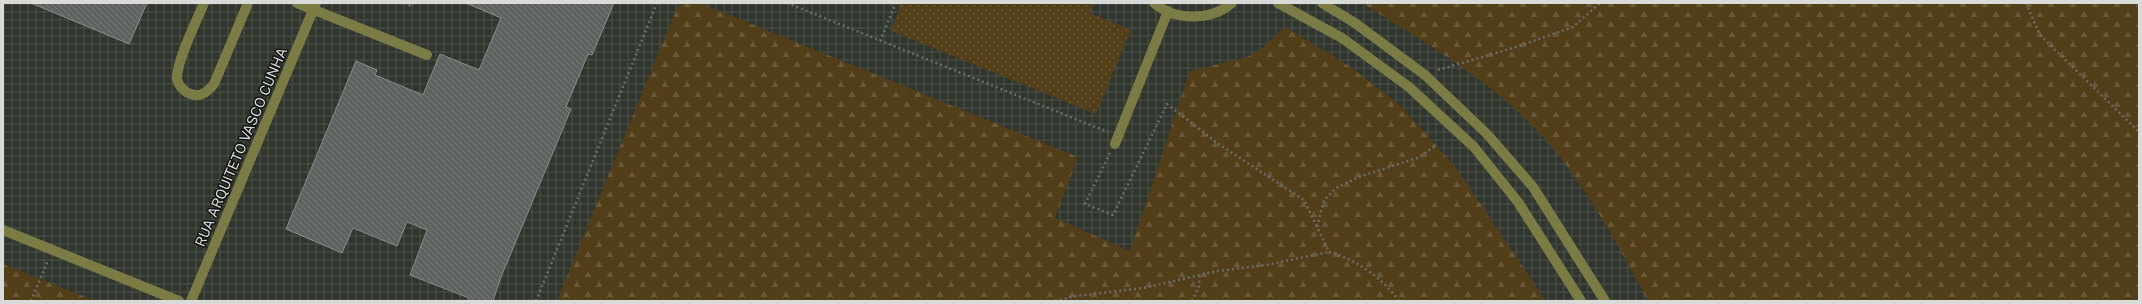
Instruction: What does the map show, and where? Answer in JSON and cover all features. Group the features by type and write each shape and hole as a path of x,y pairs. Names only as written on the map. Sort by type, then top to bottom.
{"street":[{"path":"204,3 178,68 177,80 183,90 191,94 200,95 208,92 214,84 248,3"},
{"path":"297,3 315,6 427,56"},
{"path":"1154,3 1160,8 1182,16 1205,16 1226,8 1232,3"},
{"path":"1278,3 1342,38 1409,87 1474,147 1518,202 1581,301"},
{"path":"1322,3 1355,23 1425,75 1487,134 1532,187 1605,301"},
{"name":"RUA ARQUITETO VASCO CUNHA","path":"191,301 315,6"},
{"path":"1116,140 1168,11"},
{"path":"3,230 179,301"}],"path":[{"path":"404,3 412,6 413,3"},
{"path":"536,301 657,3"},
{"path":"787,3 1116,140 1085,204 1113,215 1167,104 1220,145 1304,200 1328,252"},
{"path":"880,41 896,3"},
{"path":"1425,75 1516,47 1573,27 1600,3"},
{"path":"2026,3 2040,35 2139,132"},
{"path":"1317,227 1324,200 1336,188 1359,177 1420,158 1435,146"},
{"path":"31,301 52,250"},
{"path":"1054,301 1076,296 1144,288 1200,274 1266,265 1328,252 1344,256 1376,277 1399,301"},
{"path":"1192,301 1199,286 1200,274"}],"shaded area":[{"path":"3,3 1668,3 1904,301 3,301"}],"green space":[{"path":"679,3 700,3 1078,157 1055,218 1130,251 1190,71 1247,57 1260,50 1285,27 1351,67 1403,108 1456,168 1546,301 557,301"},
{"path":"902,3 1094,3 1090,13 1131,30 1096,114 891,31"},
{"path":"1362,3 2139,3 2139,301 1648,301 1615,240 1591,201 1565,163 1530,123 1509,103 1462,67"},
{"path":"3,264 95,301 3,301"}],"building":[{"path":"31,3 147,3 129,44"},
{"path":"466,3 614,3 592,55 588,54 566,107 571,109 501,277 493,301 468,301 469,298 410,275 427,230 407,222 397,246 353,228 342,253 286,229 356,61 377,70 375,75 423,95 440,54 479,70 501,18"}]}
